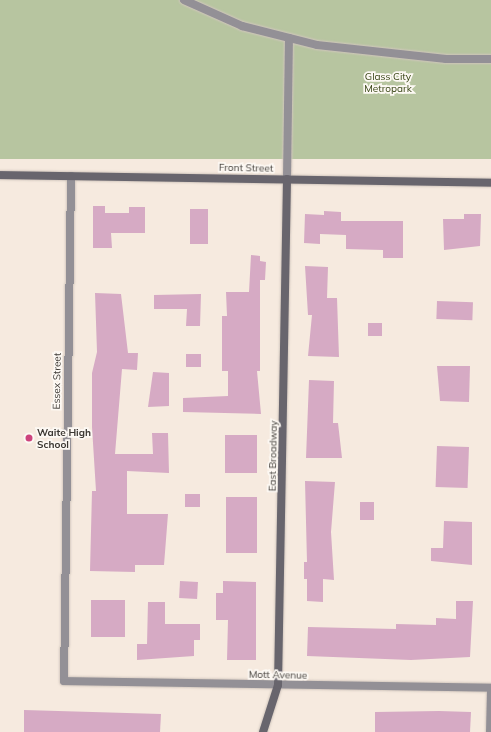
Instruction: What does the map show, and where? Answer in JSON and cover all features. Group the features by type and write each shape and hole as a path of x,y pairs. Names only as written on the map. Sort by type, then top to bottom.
{"street":[{"path":"184,0 242,26 317,45 446,59 491,59"},
{"path":"287,179 289,38"},
{"name":"Front Street","path":"0,175 491,183"},
{"name":"Essex Street","path":"64,681 72,176"},
{"name":"East Broadway","path":"263,732 278,685 287,179"},
{"name":"Mott Avenue","path":"64,681 491,688"},
{"path":"490,732 491,692"}],"green space":[{"name":"Glass City Metropark","path":"0,0 491,0 491,159 0,159"}],"building":[{"path":"93,206 105,206 105,213 129,213 129,207 145,207 145,233 111,233 112,248 93,248"},
{"path":"190,209 208,209 208,244 190,244"},
{"path":"324,211 341,212 341,221 403,221 403,258 383,258 383,250 346,249 346,235 320,234 320,244 304,243 305,214 324,215"},
{"path":"464,214 481,214 480,246 444,250 443,219 464,219"},
{"path":"251,255 260,256 260,261 266,262 265,280 260,280 260,371 257,371 261,414 183,412 183,398 228,396 228,371 222,371 222,316 227,316 226,292 249,292"},
{"path":"305,266 328,267 327,298 337,298 339,357 308,356 312,315 308,315"},
{"path":"95,293 121,294 128,353 138,353 137,370 122,369 115,454 153,454 152,433 168,433 169,473 127,471 127,514 168,514 164,565 135,565 135,572 90,571 92,491 96,491 92,427 92,373 97,352"},
{"path":"201,294 200,326 186,326 187,309 154,309 154,295"},
{"path":"437,301 473,302 472,320 436,319"},
{"path":"368,323 382,323 382,336 368,336"},
{"path":"186,354 201,354 201,367 186,367"},
{"path":"437,366 470,366 469,402 440,401"},
{"path":"153,372 169,373 169,406 148,407"},
{"path":"309,380 334,381 333,423 338,423 342,458 306,458"},
{"path":"225,435 257,435 257,473 225,473"},
{"path":"437,446 469,447 468,488 436,487"},
{"path":"305,481 335,482 331,532 334,580 323,579 323,602 307,601 307,579 304,579 304,562 307,562"},
{"path":"185,494 200,494 200,507 185,507"},
{"path":"226,497 257,497 257,553 226,553"},
{"path":"360,502 374,502 374,520 360,520"},
{"path":"444,521 472,522 472,565 431,561 431,548 443,548"},
{"path":"180,581 198,582 197,599 179,598"},
{"path":"223,581 256,582 256,660 227,660 228,620 216,620 216,593 223,593"},
{"path":"91,600 125,600 125,637 91,637"},
{"path":"456,601 473,601 470,657 411,660 307,656 308,627 396,629 396,624 436,625 436,618 456,619"},
{"path":"148,602 165,602 165,624 200,624 200,640 194,640 194,656 137,660 137,644 147,644"},
{"path":"24,710 161,714 160,732 24,732"},
{"path":"375,712 471,712 470,732 375,732"}],"place":[{"name":"Waite High School","path":"29,438"}]}
